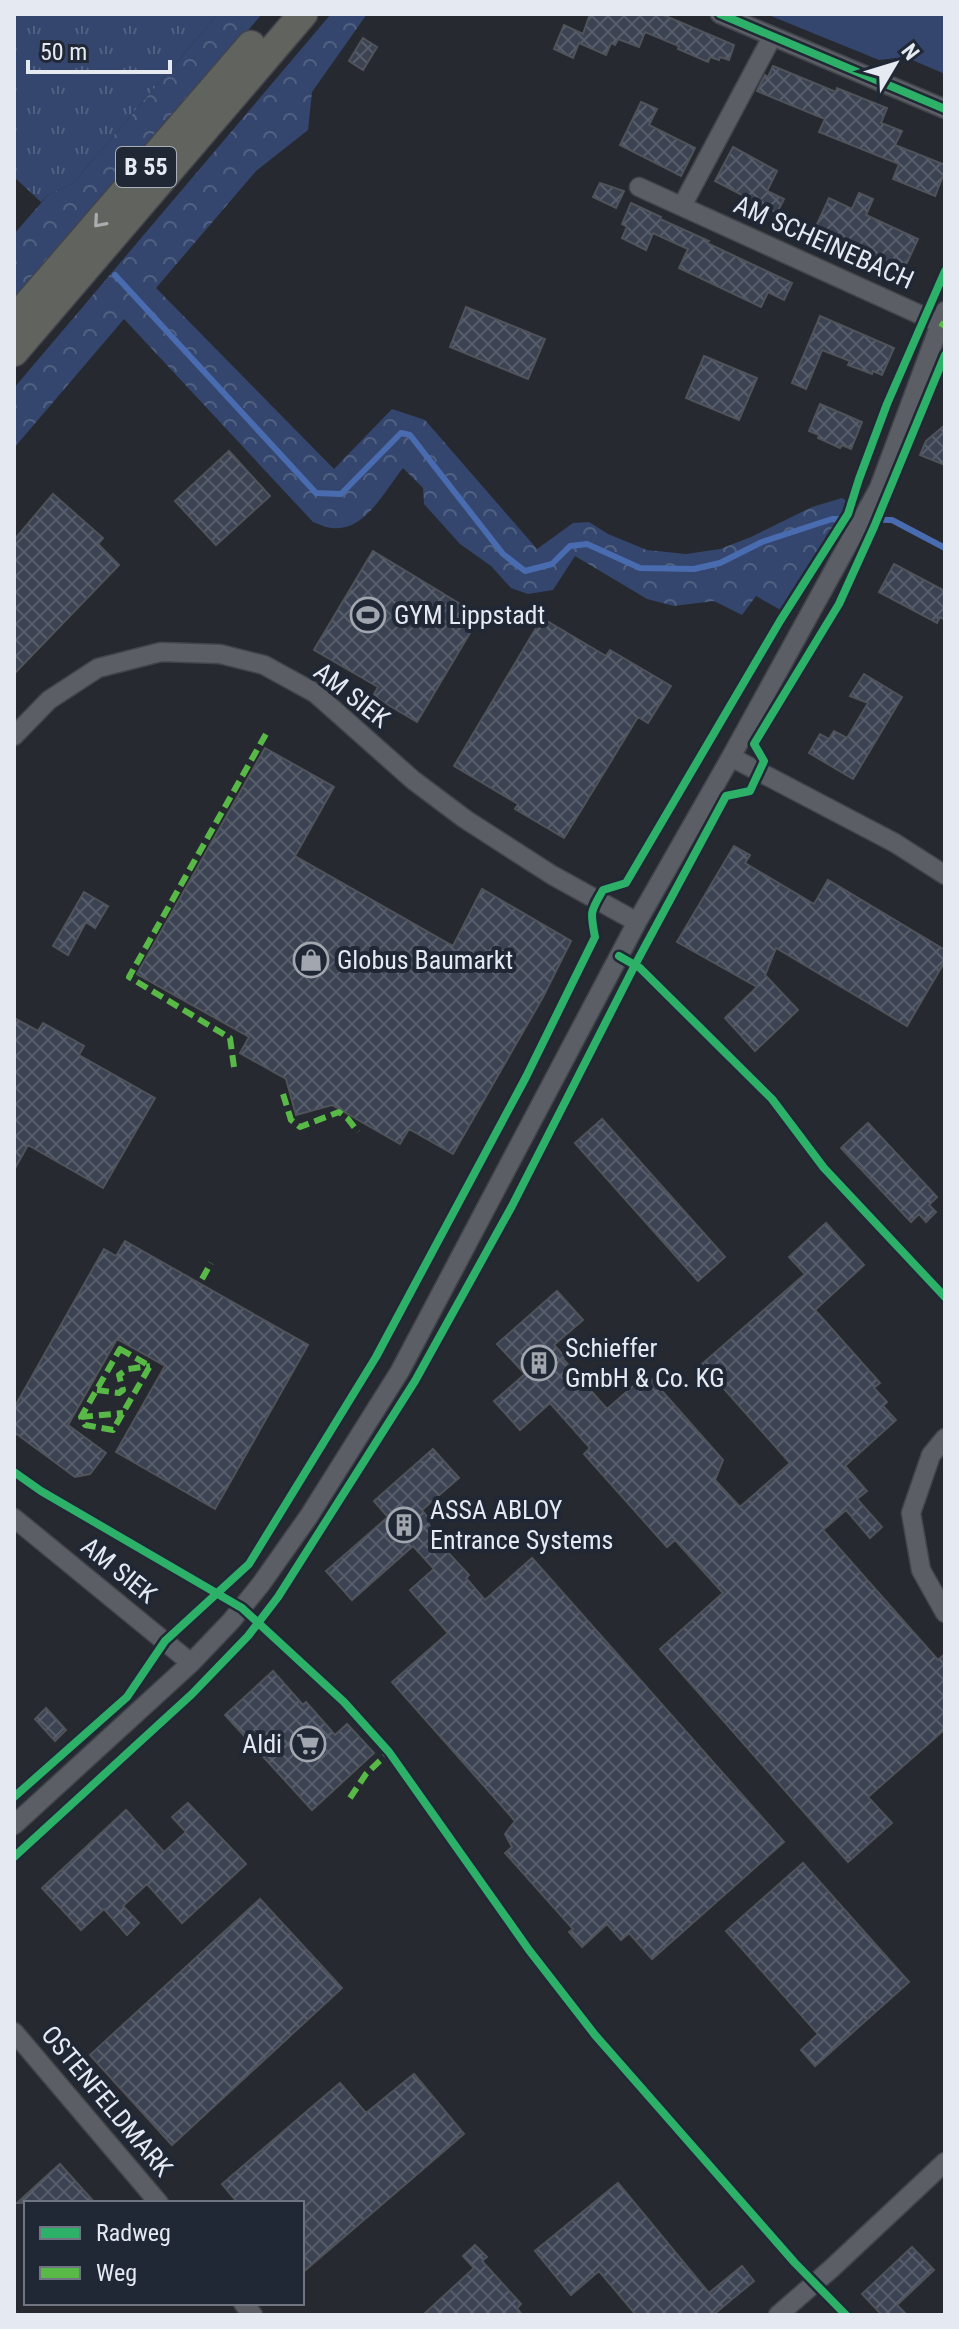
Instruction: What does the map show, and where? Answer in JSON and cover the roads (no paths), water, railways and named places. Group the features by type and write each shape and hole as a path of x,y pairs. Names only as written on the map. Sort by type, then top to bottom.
{"highway":[{"name":"B 55","path":"14,320 277,14"},
{"name":"B 55","path":"14,352 303,14"}],"street":[{"path":"720,14 945,109"},
{"path":"682,206 772,37"},
{"name":"AM SCHEINEBACH","path":"639,187 943,320"},
{"path":"14,1825 191,1663 232,1620 309,1516 400,1371 637,922 879,488 943,320"},
{"name":"AM SIEK","path":"14,736 49,700 98,668 161,652 220,654 264,665 315,693 413,780 465,819 552,875 637,922"},
{"path":"731,757 895,843 945,875"},
{"path":"945,1438 931,1455 911,1513 921,1570 945,1613"},
{"name":"AM SIEK","path":"14,1518 191,1663"},
{"name":"OSTENFELDMARK","path":"14,2032 157,2201"},
{"path":"778,2315 945,2162"}],"waterway":[{"path":"115,275 316,493 341,494 401,433 410,435 503,554 525,571 552,564 570,546 587,544 640,568 694,569 720,563 762,542 832,519 892,520 945,548"}],"place":[{"name":"GYM Lippstadt","path":"368,615"},
{"name":"Globus Baumarkt","path":"311,960"},
{"name":"Schieffer GmbH & Co. KG","path":"539,1363"},
{"name":"ASSA ABLOY Entrance Systems","path":"404,1525"},
{"name":"Aldi","path":"308,1744"}]}
